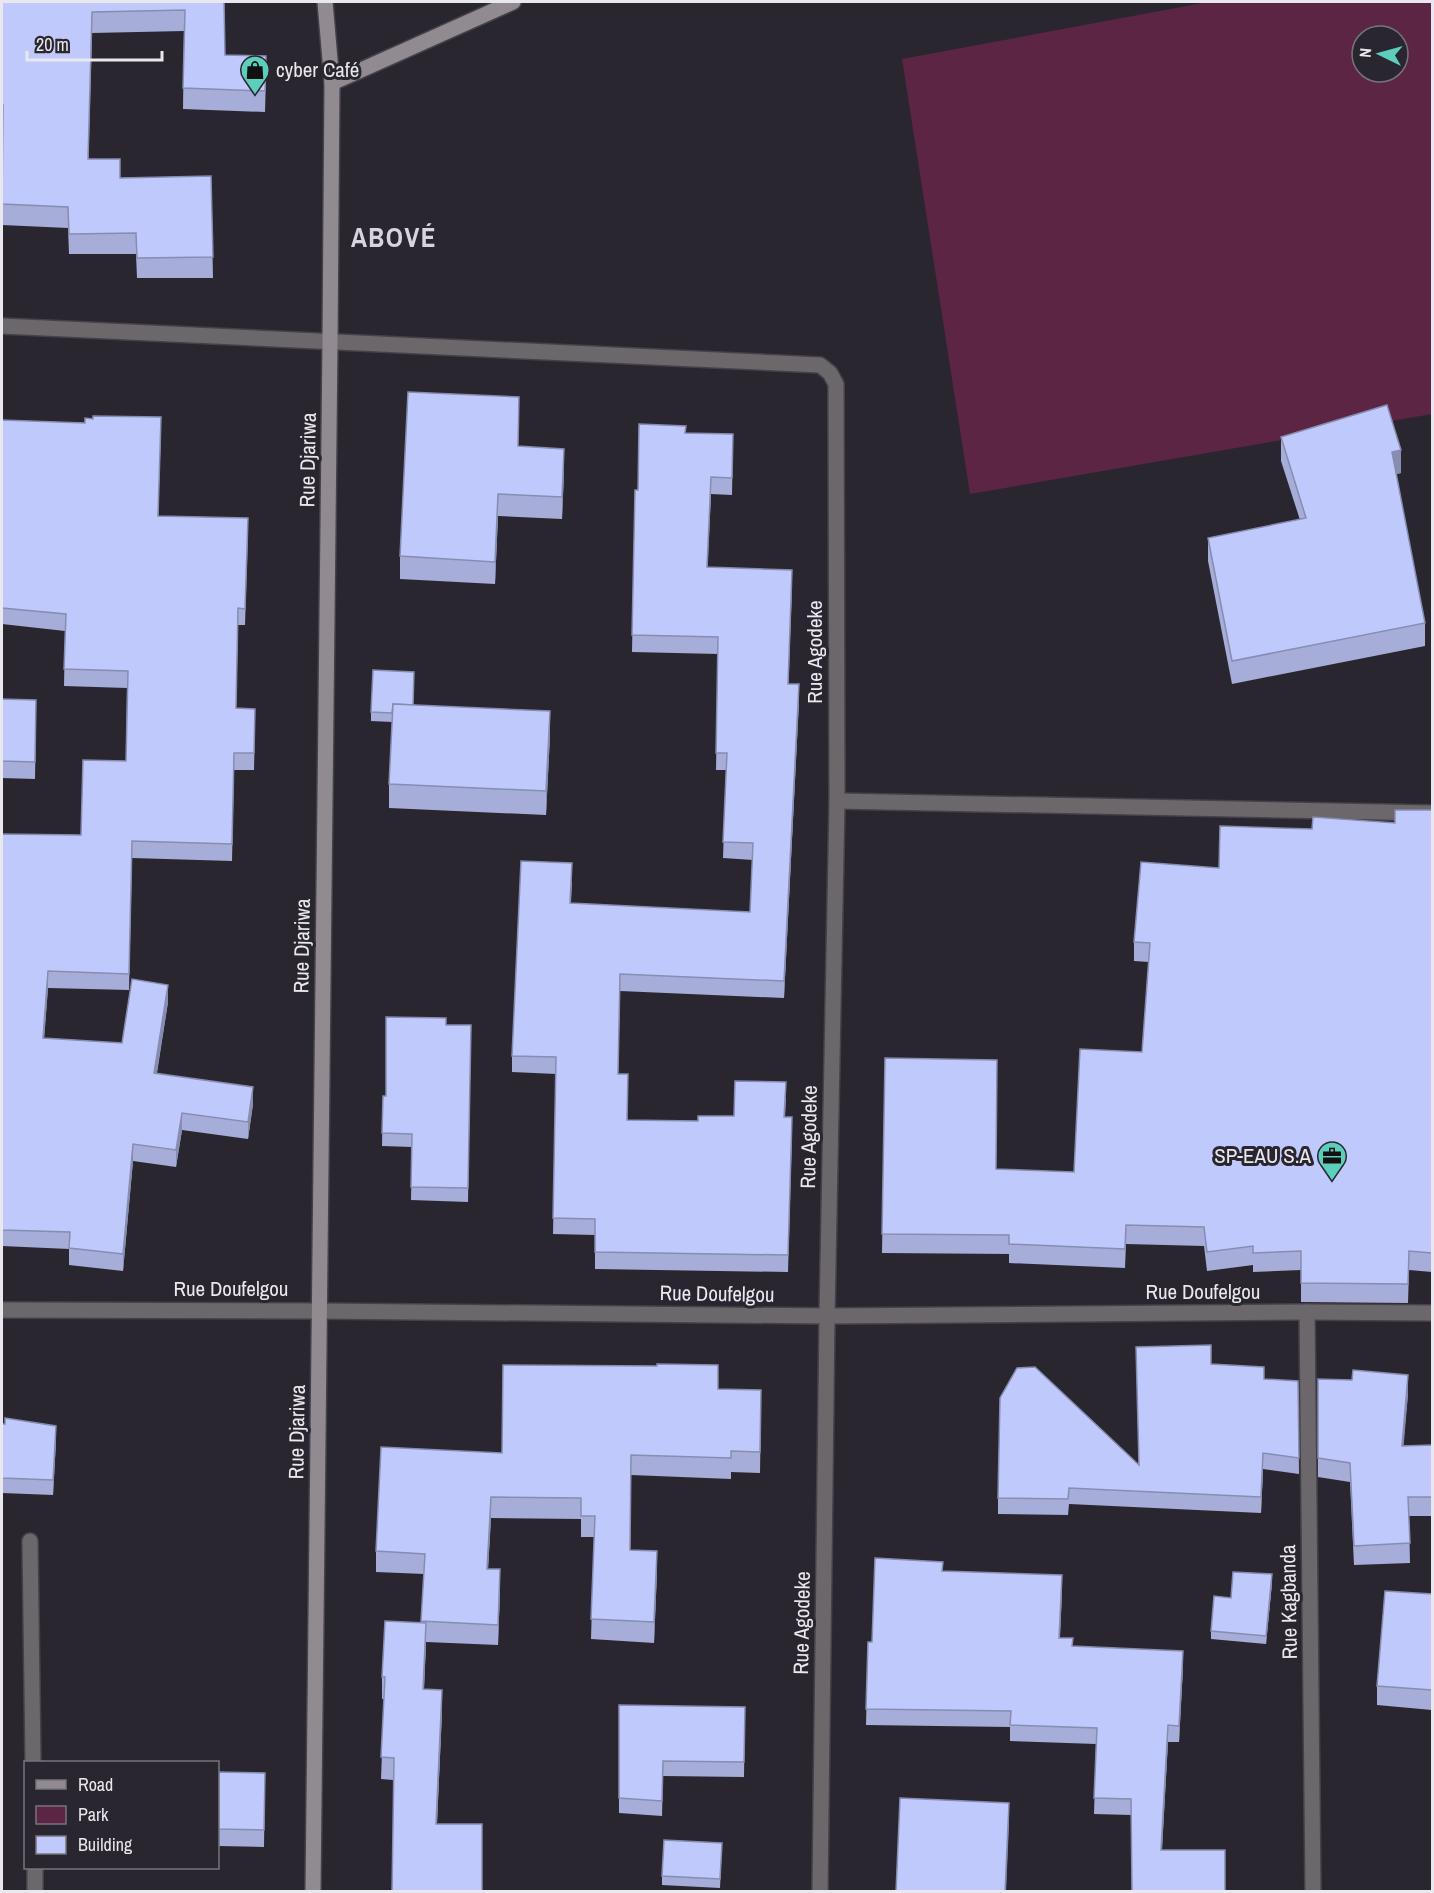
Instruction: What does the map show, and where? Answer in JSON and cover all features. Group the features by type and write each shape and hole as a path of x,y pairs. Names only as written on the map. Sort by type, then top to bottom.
{"street":[{"name":"Rue Djariwa","path":"313,1892 332,83 325,2"},
{"path":"332,83 513,2"},
{"path":"2,326 330,343"},
{"name":"Rue Agodeke","path":"330,343 820,364 830,373 836,384 837,801 827,1316 820,1892"},
{"path":"837,801 1432,813"},
{"name":"Rue Doufelgou","path":"2,1310 827,1316 1432,1313"},
{"name":"Rue Kagbanda","path":"1307,1312 1313,1892"},
{"path":"30,1540 33,1761"},
{"path":"34,1869 35,1892"}],"green space":[{"path":"1208,2 1432,2 1432,414 970,494 902,59"}],"building":[{"path":"2,2 224,2 225,55 266,56 265,91 183,88 185,10 92,12 88,159 120,159 120,178 211,176 213,257 137,258 136,233 69,234 68,207 2,204"},
{"path":"408,392 519,397 518,446 564,449 562,497 498,494 495,562 400,556"},
{"path":"1387,405 1401,450 1392,452 1425,623 1232,661 1208,538 1306,518 1281,437"},
{"path":"93,416 161,417 158,516 248,518 245,609 238,608 236,708 255,709 254,753 234,753 232,844 132,841 129,974 48,971 43,1038 122,1043 132,979 168,985 154,1073 253,1087 248,1122 182,1113 176,1150 133,1144 123,1254 69,1248 70,1232 2,1230 2,834 81,835 83,760 126,761 128,671 64,669 66,614 2,608 2,420 85,423 85,418 93,419"},
{"path":"639,424 686,426 685,433 733,434 732,478 711,477 707,567 792,570 788,684 799,684 784,981 620,974 618,1074 628,1074 627,1120 698,1121 698,1116 734,1116 735,1081 786,1082 784,1117 792,1117 788,1255 595,1252 595,1219 553,1218 556,1057 512,1056 521,861 572,863 570,903 750,912 753,843 723,842 727,753 716,753 718,637 632,635 635,490 638,490"},
{"path":"373,670 414,672 413,705 393,704 392,713 371,712"},
{"path":"2,699 36,700 35,762 2,761"},
{"path":"393,704 550,711 546,791 389,784"},
{"path":"1395,810 1432,810 1432,1253 1409,1251 1408,1284 1301,1283 1301,1251 1253,1253 1253,1246 1207,1252 1204,1227 1126,1225 1125,1249 1009,1244 1009,1235 882,1234 885,1058 997,1060 996,1169 1074,1172 1080,1049 1142,1052 1150,943 1134,942 1141,862 1219,868 1220,826 1312,829 1313,817 1395,823"},
{"path":"386,1017 446,1018 446,1025 471,1025 468,1188 411,1187 412,1134 382,1133 383,1096 386,1096"},
{"path":"1211,1345 1211,1364 1264,1367 1264,1379 1298,1381 1299,1458 1263,1453 1261,1497 1069,1488 1068,1499 998,1498 1000,1398 1017,1368 1035,1367 1139,1465 1136,1347"},
{"path":"657,1364 718,1365 718,1389 761,1390 760,1452 731,1451 731,1458 631,1455 630,1550 657,1551 654,1622 591,1619 595,1516 581,1516 581,1498 491,1497 487,1569 500,1569 498,1625 421,1621 425,1554 376,1551 381,1447 502,1453 503,1365 657,1366"},
{"path":"1353,1370 1408,1375 1402,1446 1432,1445 1432,1497 1408,1497 1410,1543 1354,1546 1350,1463 1318,1458 1318,1379 1352,1380"},
{"path":"5,1418 56,1426 53,1480 2,1478 2,1424 5,1424"},
{"path":"875,1558 943,1562 942,1571 1062,1575 1059,1638 1073,1638 1072,1646 1183,1651 1179,1726 1168,1725 1161,1850 1225,1850 1225,1892 1132,1892 1131,1799 1094,1798 1097,1728 1010,1725 1011,1711 866,1709 868,1642 872,1642"},
{"path":"1233,1572 1272,1574 1266,1636 1211,1631 1214,1596 1231,1598"},
{"path":"1385,1591 1432,1594 1432,1690 1377,1686"},
{"path":"385,1621 426,1623 423,1689 442,1690 436,1824 482,1824 482,1892 392,1892 394,1758 381,1757"},
{"path":"619,1705 745,1707 744,1762 663,1761 662,1801 619,1798"},
{"path":"219,1772 265,1773 264,1830 219,1829"},
{"path":"900,1798 1009,1803 1005,1892 896,1892"},
{"path":"664,1840 722,1843 720,1879 662,1876"}],"place":[{"name":"cyber Café","path":"255,96"},
{"name":"SP-EAU S.A","path":"1332,1182"}],"district":[{"name":"ABOVÉ","path":"394,238"}]}
